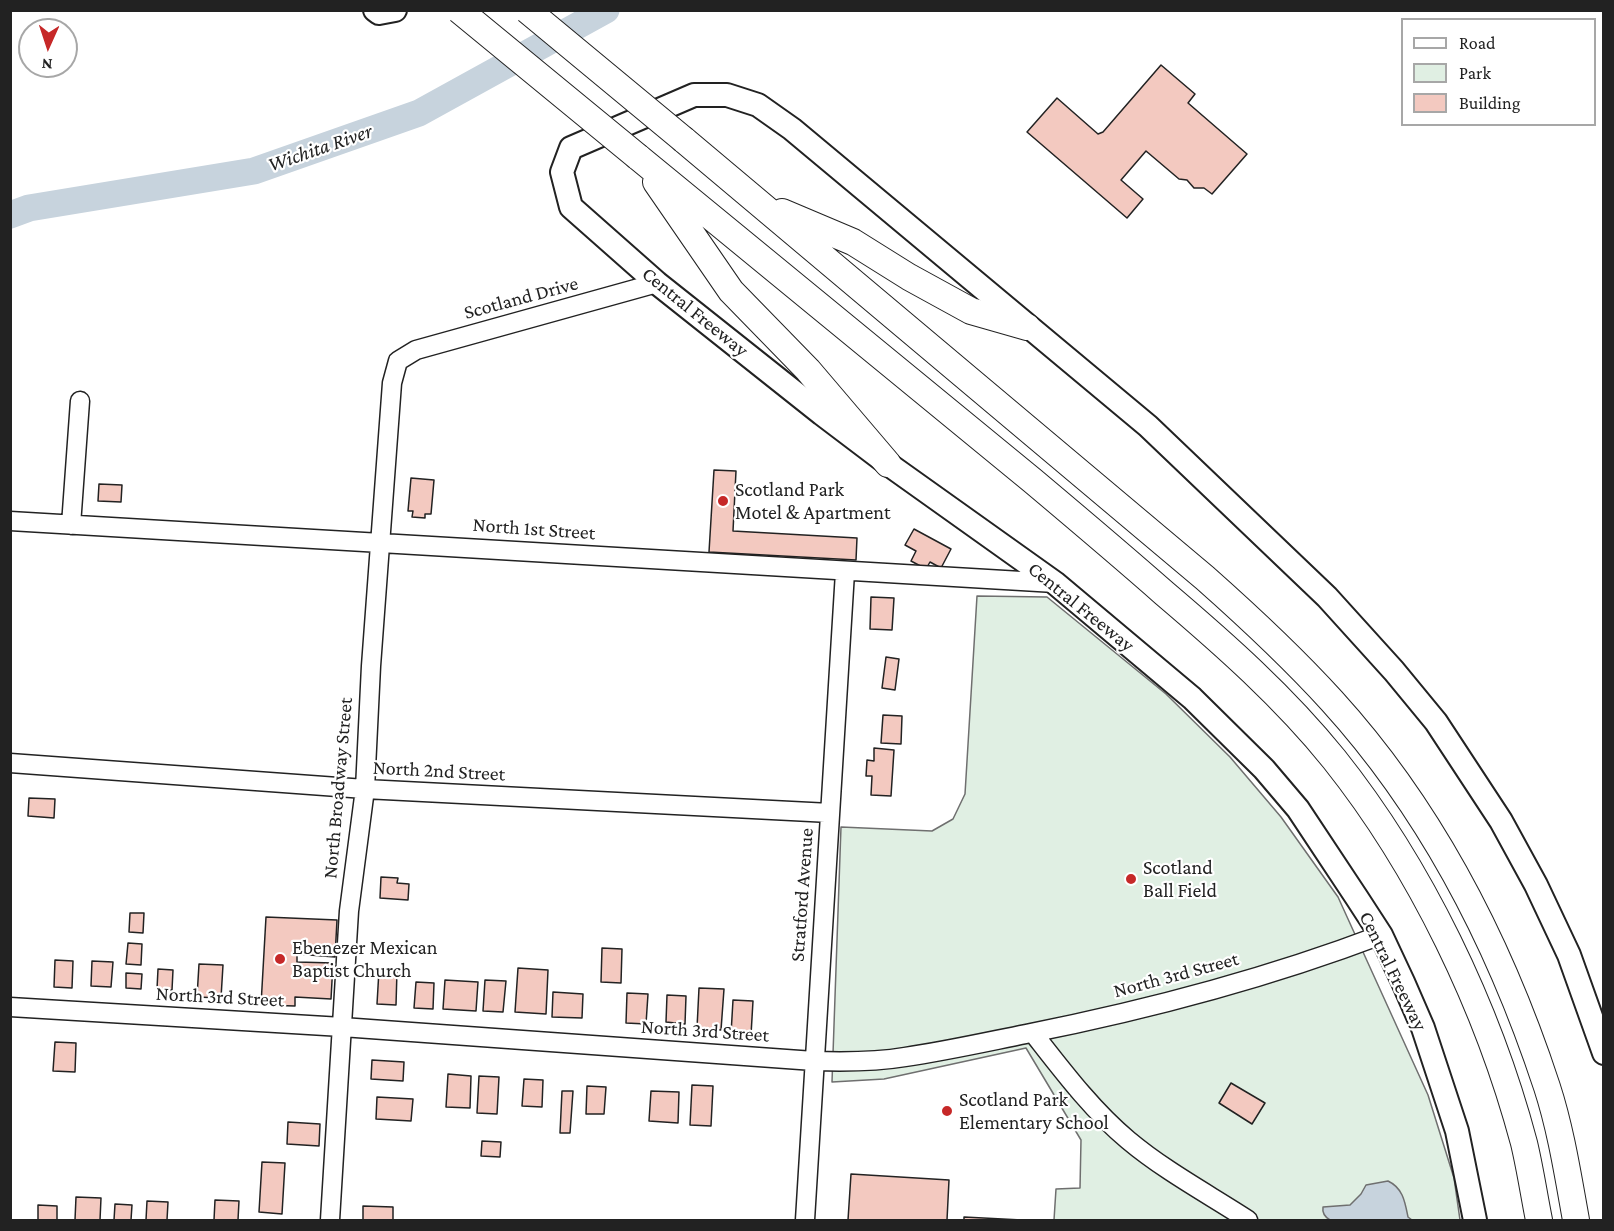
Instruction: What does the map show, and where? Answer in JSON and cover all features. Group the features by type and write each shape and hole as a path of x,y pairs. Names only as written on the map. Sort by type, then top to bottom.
{"highway":[{"path":"459,10 1072,513 1184,609 1280,698 1334,759 1370,807 1444,932 1481,1015 1524,1144 1539,1221"},
{"path":"527,10 1205,578 1275,640 1333,702 1372,748 1417,810 1457,877 1489,941 1519,1009 1548,1089 1564,1155 1576,1221"},
{"path":"638,157 731,291 808,370 888,464"},
{"path":"758,202 853,242 909,277 971,311 1028,327"}],"main road":[{"path":"375,10 379,13 395,10"},
{"name":"Central Freeway","path":"1476,1221 1457,1131 1423,1028 1381,935 1298,809 1264,769 1192,698 1054,583 888,464 657,283 571,207 562,172 571,148 694,95 727,95 758,105 792,129 1148,426 1328,597 1436,722 1501,821 1536,885 1569,955 1604,1053"}],"street":[{"name":"Scotland Drive","path":"398,361 416,350 657,283"},
{"name":"North Broadway Street","path":"330,1221 349,911 364,789 392,383 398,361"},
{"path":"71,525 80,401"},
{"name":"North 1st Street","path":"10,521 1054,583"},
{"name":"Stratford Avenue","path":"805,1221 845,572"},
{"name":"North 2nd Street","path":"10,763 364,789 830,813"},
{"name":"North 3rd Street","path":"10,1006 851,1062 904,1058 1033,1033 1196,995 1322,958 1381,935"},
{"path":"1033,1033 1082,1093 1127,1139 1171,1172 1248,1221"}],"green space":[{"path":"977,596 1047,597 1166,694 1230,757 1281,817 1338,897 1428,1095 1454,1178 1460,1220 1054,1220 1056,1189 1080,1188 1081,1140 1026,1048 884,1079 832,1082 841,827 932,831 953,819 965,794"}],"shaded area":[{"path":"1388,1181 1397,1187 1408,1217 1412,1220 1330,1220 1324,1215 1323,1207 1350,1205 1366,1185"}],"building":[{"path":"1161,65 1195,94 1188,103 1247,154 1212,194 1204,188 1194,188 1187,180 1179,179 1146,151 1121,180 1143,199 1127,218 1027,132 1057,98 1098,134 1103,132"},
{"name":"Scotland Park Motel & Apartment","path":"714,470 736,471 733,531 857,538 856,560 709,552"},
{"path":"411,478 434,480 431,514 425,514 425,518 412,517 413,511 408,511"},
{"path":"99,484 122,485 121,502 98,501"},
{"path":"914,529 951,549 941,568 930,562 926,569 911,561 916,551 905,545"},
{"path":"871,597 894,598 892,630 870,629"},
{"path":"886,657 899,659 895,690 882,688"},
{"path":"883,715 902,716 901,744 881,743"},
{"path":"874,748 894,750 891,796 871,795 872,776 866,776 867,760 874,761"},
{"path":"29,798 55,799 54,818 28,816"},
{"path":"381,877 398,878 397,883 409,884 408,900 380,898"},
{"path":"130,913 144,913 143,933 129,932"},
{"name":"Ebenezer Mexican Baptist Church","path":"266,917 337,920 335,957 297,954 297,962 333,963 331,999 295,997 295,1006 261,1005"},
{"path":"128,943 142,944 141,965 126,964"},
{"path":"602,948 622,949 621,983 601,982"},
{"path":"55,960 73,961 72,988 54,987"},
{"path":"92,961 113,962 111,987 91,986"},
{"path":"199,964 223,965 221,998 197,997"},
{"path":"518,968 548,970 546,1014 515,1012"},
{"path":"158,969 173,970 172,990 157,989"},
{"path":"379,970 397,971 396,1005 377,1004"},
{"path":"126,973 142,974 141,989 126,988"},
{"path":"445,980 478,982 476,1011 443,1009"},
{"path":"485,980 506,981 503,1012 483,1011"},
{"path":"416,982 434,983 433,1009 414,1008"},
{"path":"699,988 724,989 721,1030 697,1028"},
{"path":"553,992 583,994 582,1018 552,1017"},
{"path":"627,993 648,994 646,1024 626,1023"},
{"path":"667,995 686,996 685,1024 666,1022"},
{"path":"733,1000 753,1001 751,1035 731,1034"},
{"path":"55,1042 76,1043 75,1072 53,1071"},
{"path":"372,1060 404,1062 403,1081 371,1079"},
{"path":"448,1074 471,1076 470,1108 446,1107"},
{"path":"479,1076 499,1077 497,1114 477,1113"},
{"path":"524,1079 543,1080 542,1107 522,1106"},
{"path":"1231,1083 1265,1103 1252,1124 1219,1103"},
{"path":"692,1085 713,1086 711,1126 690,1125"},
{"path":"587,1086 606,1087 604,1114 586,1114"},
{"path":"562,1091 573,1091 570,1133 560,1133"},
{"path":"651,1091 679,1092 678,1123 649,1121"},
{"path":"377,1097 413,1099 411,1121 376,1119"},
{"path":"288,1122 320,1124 319,1146 287,1144"},
{"path":"482,1141 501,1142 500,1157 481,1156"},
{"path":"262,1162 285,1163 282,1214 259,1212"},
{"path":"851,1174 949,1180 947,1220 848,1220"},
{"path":"76,1197 101,1198 100,1220 75,1220"},
{"path":"215,1200 239,1201 238,1220 214,1220"},
{"path":"147,1201 168,1202 167,1220 146,1220"},
{"path":"115,1204 132,1205 131,1220 114,1220"},
{"path":"38,1205 57,1206 57,1220 38,1220"},
{"path":"363,1206 393,1207 393,1220 363,1220"},
{"path":"964,1217 1022,1220 964,1220"}],"waterway":[{"name":"Wichita River","path":"10,215 29,208 254,171 419,113 606,10"}],"place":[{"name":"Scotland Park Motel & Apartment","path":"723,501"},
{"name":"Scotland Ball Field","path":"1131,879"},
{"name":"Ebenezer Mexican Baptist Church","path":"280,959"},
{"name":"Scotland Park Elementary School","path":"947,1111"}]}
